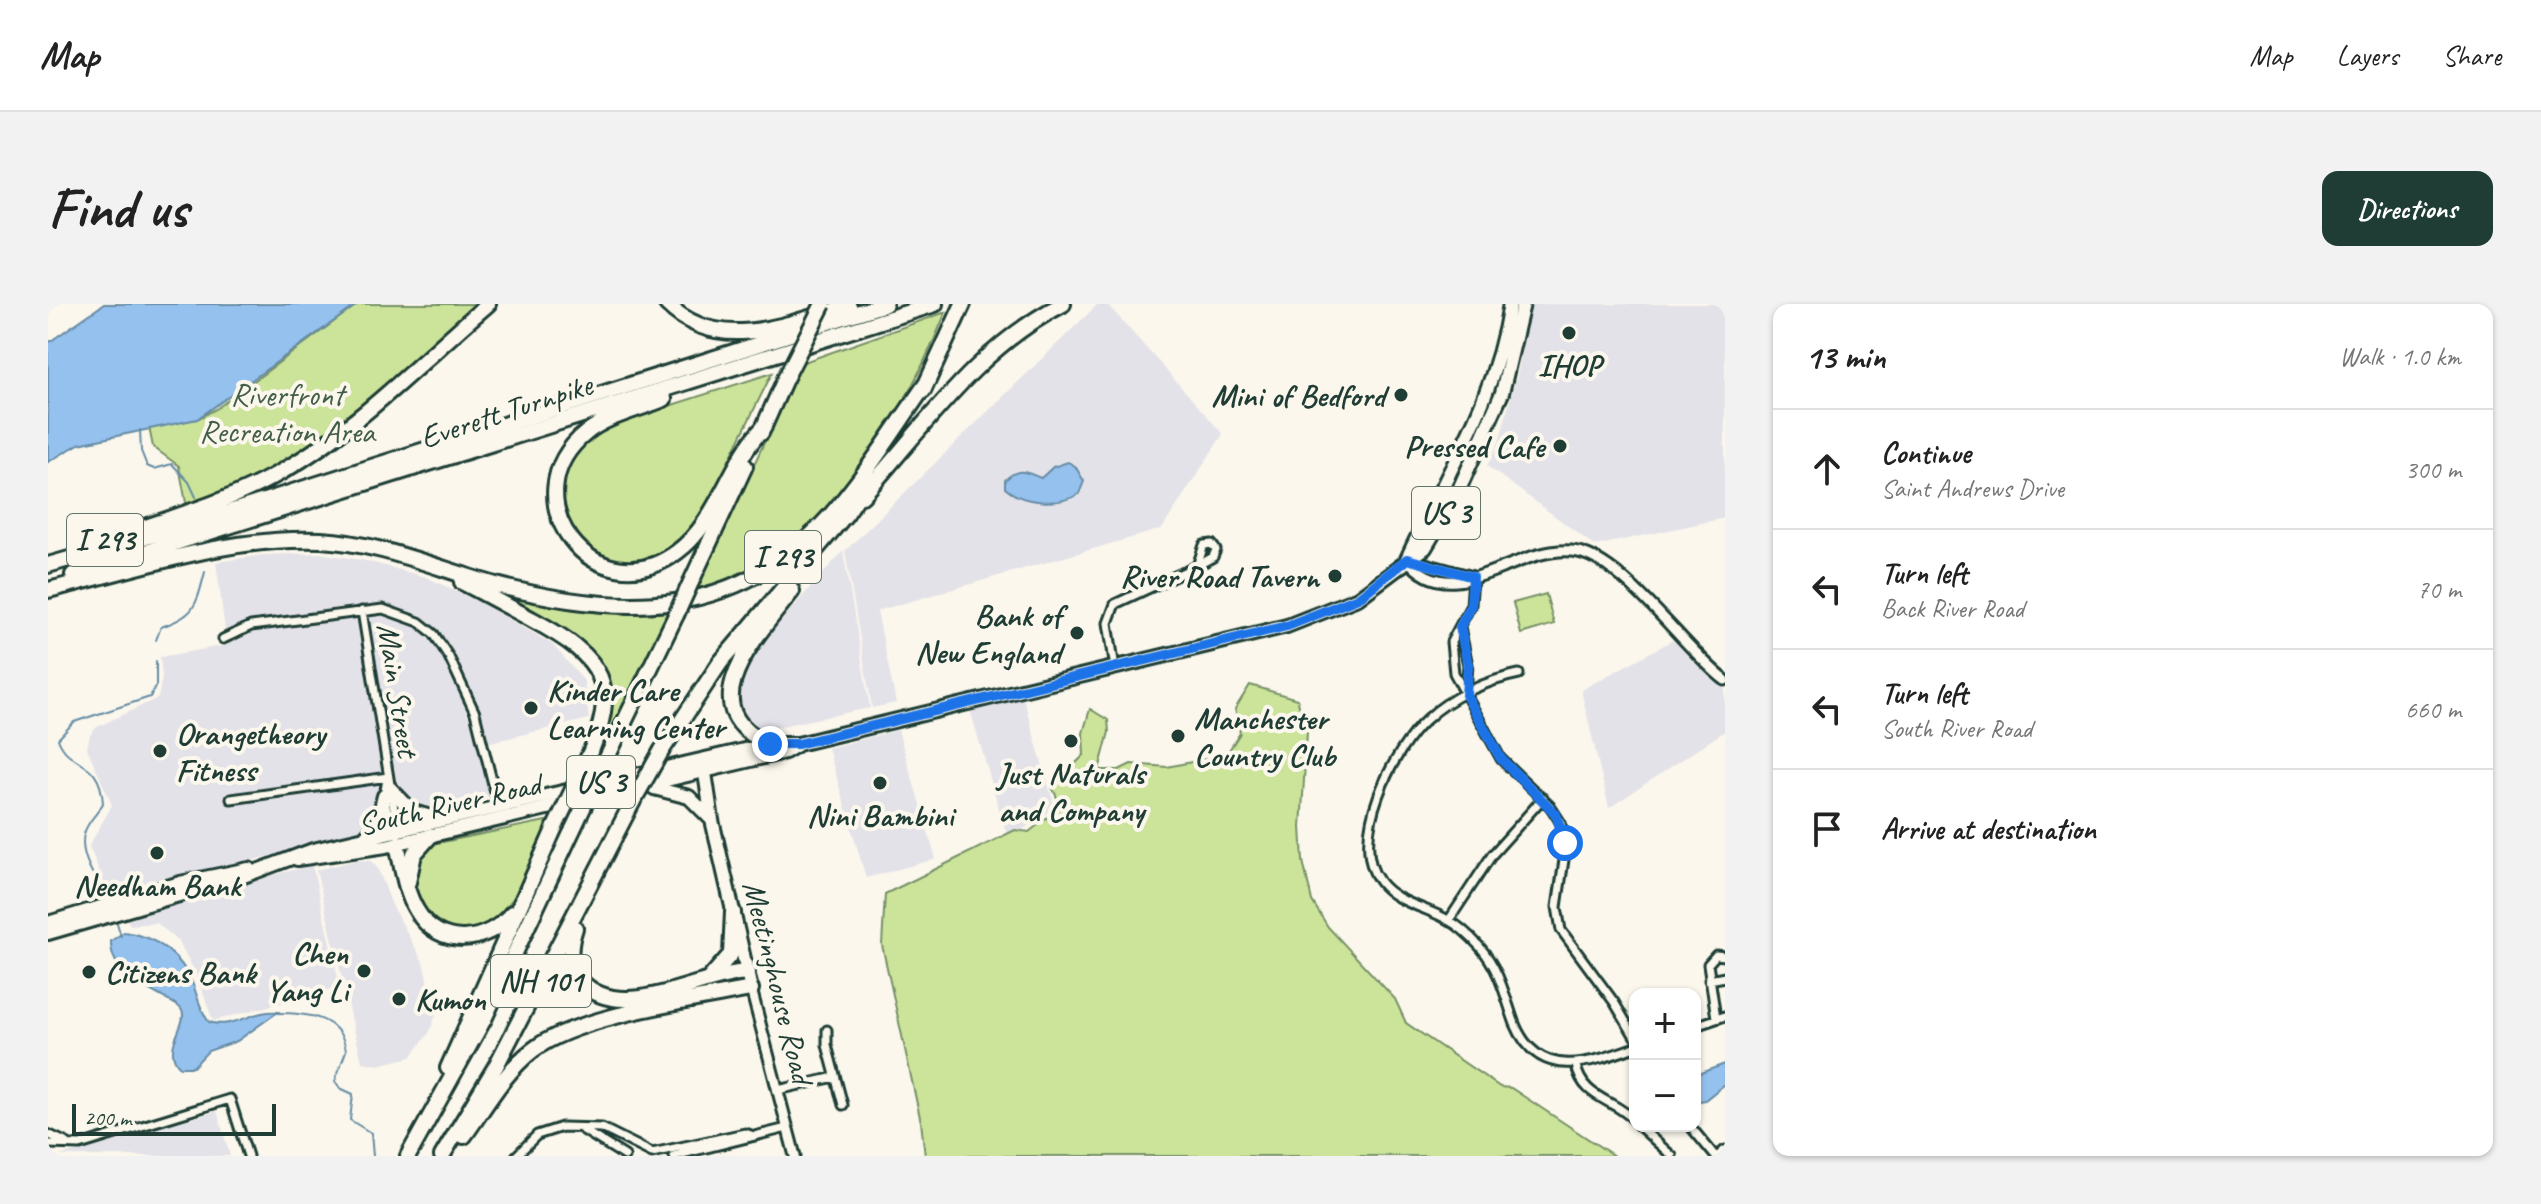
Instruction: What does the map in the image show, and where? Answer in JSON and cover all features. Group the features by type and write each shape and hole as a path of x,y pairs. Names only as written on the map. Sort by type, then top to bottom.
{"highway":[{"name":"I 293","path":"48,562 220,502 285,470 337,434 488,304"},
{"path":"667,304 697,325 735,333 776,327 857,304"},
{"path":"808,336 815,304"},
{"name":"NH 101","path":"408,1156 484,1019 823,304"},
{"name":"Everett Turnpike","path":"48,562 195,523 885,304"},
{"name":"Everett Turnpike","path":"48,583 935,304"},
{"name":"I 293","path":"48,590 198,554 300,540 371,547 437,569 538,595 626,608 687,601 728,587 793,550 831,515 926,384 964,304"},
{"path":"846,514 967,375 1027,325 1063,304"},
{"path":"747,364 602,423 577,441 563,461 556,483 556,507 563,529 583,553 604,565 627,569 658,564 679,551 695,534 750,441 764,427"},
{"name":"NH 101","path":"442,1156 496,1066 662,750 720,663 846,514 908,422 926,384"},
{"path":"770,744 740,727 730,703 731,688 752,642 821,554 832,530"},
{"path":"400,1156 462,1040 586,762 604,714 601,680 587,654 564,637 437,569"},
{"path":"617,834 574,930 570,949 574,973 590,991 619,1000 747,972"},
{"path":"395,836 413,904 428,926 439,933 462,939 484,936 498,928 523,900"},
{"path":"408,886 414,854 430,836"},
{"path":"703,982 717,972 731,954 733,912"},
{"path":"450,1156 518,1063 552,1037 592,1023 751,989"}],"main road":[{"name":"South River Road","path":"1407,559 1452,474 1490,390 1510,304"},
{"name":"South River Road","path":"294,859 319,859 442,819 770,744 798,744 1115,668 1315,617 1358,598 1425,548 1456,496 1486,434 1506,379 1523,304"},
{"name":"South River Road","path":"48,933 241,877 313,850 363,839 430,836 702,774 785,752 798,744"},
{"name":"Meetinghouse Road","path":"698,760 751,989"},
{"path":"363,839 377,824 387,787 413,812 442,819"},
{"path":"648,787 682,793 712,820"},
{"name":"South River Road","path":"48,923 180,883 237,870 258,869"}],"street":[{"path":"1407,559 1473,577 1551,551 1576,551 1591,556 1623,578 1725,680"},
{"path":"1115,668 1108,623 1115,604 1197,566"},
{"path":"1473,577 1471,605 1453,635 1451,651 1454,673 1501,759 1556,814 1564,833 1557,907 1561,930 1629,1027"},
{"path":"223,639 251,626 383,609 403,614 434,634 475,713 494,784 493,821"},
{"name":"Main Street","path":"362,611 395,836"},
{"path":"1460,627 1468,665 1466,695"},
{"path":"1519,674 1492,681 1466,695 1433,714 1416,732 1383,785 1372,816 1368,845 1373,871 1383,886 1449,920 1473,940 1493,965 1516,1025 1526,1042 1548,1059 1576,1065 1629,1049"},
{"path":"231,799 387,787"},
{"path":"1449,920 1492,855 1543,798"},
{"path":"1716,1018 1709,960 1716,955 1725,956"},
{"path":"1709,980 1725,977"},
{"name":"Meetinghouse Road","path":"751,989 795,1156"},
{"path":"1701,1024 1725,1016"},
{"path":"827,1030 843,1105"},
{"path":"1576,1065 1588,1091 1629,1116"},
{"path":"778,1090 835,1077"},
{"path":"48,1144 69,1144 119,1134 230,1099 248,1156"},
{"path":"518,1155 530,1140 545,1132 578,1127 608,1130 652,1153 745,1133 754,1136"},
{"path":"578,1127 625,1156"},
{"path":"674,1156 787,1128"},
{"path":"1646,1132 1672,1156"},
{"path":"1695,1132 1716,1156 1725,1150"},
{"path":"48,1134 69,1144"}],"shaded area":[{"path":"1098,304 1107,304 1223,434 1162,529 877,611 896,703 872,708 845,551"},
{"path":"1530,304 1725,304 1725,518 1595,546 1487,466 1499,442 1518,371"},
{"path":"843,551 870,708 761,730 750,728 734,703 743,663"},
{"path":"320,553 367,561 426,577 487,606 552,644 584,681 589,719 487,743 471,698 463,702 478,744 489,794 485,800 434,812 415,821 109,895 89,846 112,805 87,748 90,735 97,727 158,698 162,677 160,657 227,645 216,562 262,555"},
{"path":"1673,640 1725,688 1725,731 1609,808 1581,690"},
{"path":"1023,697 1055,808 1008,839 970,710"},
{"path":"898,730 936,859 866,878 828,748"},
{"path":"357,860 371,861 378,869 392,905 423,962 436,1015 429,1033 411,1057 378,1065 362,1062 316,870"},
{"path":"312,865 340,987 213,1021 197,976 179,942 157,923 130,925 123,913"},
{"path":"217,1111 230,1156 60,1156"}],"green space":[{"name":"Riverfront Recreation Area","path":"358,304 486,304 326,441 188,513 179,466 153,447 149,427 197,419 216,409"},
{"path":"946,312 909,392 879,442 844,489 802,535 783,550 746,571 695,592 801,363"},
{"path":"772,373 711,497 693,525 672,547 650,561 627,562 606,560 582,544 566,520 561,482 570,455 603,427"},
{"path":"483,585 574,610 618,614 668,612 593,772 587,773 608,727 611,705 610,689 596,658"},
{"path":"1546,594 1554,624 1521,634 1513,603"},
{"name":"Manchester Country Club","path":"1250,685 1297,699 1307,732 1301,827 1303,861 1312,901 1328,927 1395,999 1406,1023 1500,1087 1511,1088 1614,1156 925,1156 921,1122 882,945 885,894 1015,830 1029,832 1064,804 1065,801 1060,804 1052,787 1084,755 1083,733 1090,709 1108,720 1109,732 1099,770 1119,770 1131,764 1167,767 1226,755 1240,733 1235,709"},
{"path":"551,820 516,895 488,929 468,931 450,927 434,919 422,907 412,877 417,861 428,845"}],"water":[{"path":"104,304 358,304 197,419 79,444 48,462 48,343"},
{"path":"1068,462 1075,466 1084,481 1079,494 1071,498 1041,502 1021,497 1005,488 1005,480 1014,473 1041,478 1053,467"},
{"path":"124,932 147,938 175,957 189,976 209,1022 235,1022 260,1013 278,1012 237,1041 208,1051 193,1067 180,1067 174,1059 173,1050 183,1018 182,1011 125,974 118,965 111,941"},
{"path":"1725,1064 1725,1084 1701,1101 1701,1073"}],"waterway":[{"path":"140,430 141,451 147,466 154,469 172,464 189,482 196,497"},
{"path":"156,640 161,627 181,618 193,608 205,572"},
{"path":"104,893 87,860 83,842 88,825 103,803 101,788 90,770 69,755 58,739 74,722 150,697 156,685 156,661"},
{"path":"117,923 121,936"},
{"path":"276,1013 310,1016 337,1030 346,1051 335,1081 340,1088 353,1094 350,1120 371,1133 373,1156"}],"place":[{"name":"IHOP","path":"1569,333"},
{"name":"Mini of Bedford","path":"1401,395"},
{"name":"Pressed Cafe","path":"1560,446"},
{"name":"River Road Tavern","path":"1335,576"},
{"name":"Bank of New England","path":"1077,633"},
{"name":"Kinder Care Learning Center","path":"531,708"},
{"name":"Manchester Country Club","path":"1178,736"},
{"name":"Just Naturals and Company","path":"1071,741"},
{"name":"Orangetheory Fitness","path":"160,751"},
{"name":"Nini Bambini","path":"880,783"},
{"name":"Needham Bank","path":"157,853"},
{"name":"Chen Yang Li","path":"364,971"},
{"name":"Citizens Bank","path":"89,972"},
{"name":"Kumon","path":"399,999"}],"route":[{"path":"770,744 798,744 1287,626 1358,598 1407,559 1446,573 1473,577 1471,605 1460,627 1465,638 1468,665 1466,695 1491,746 1510,770 1543,798 1556,814 1565,843"}]}
